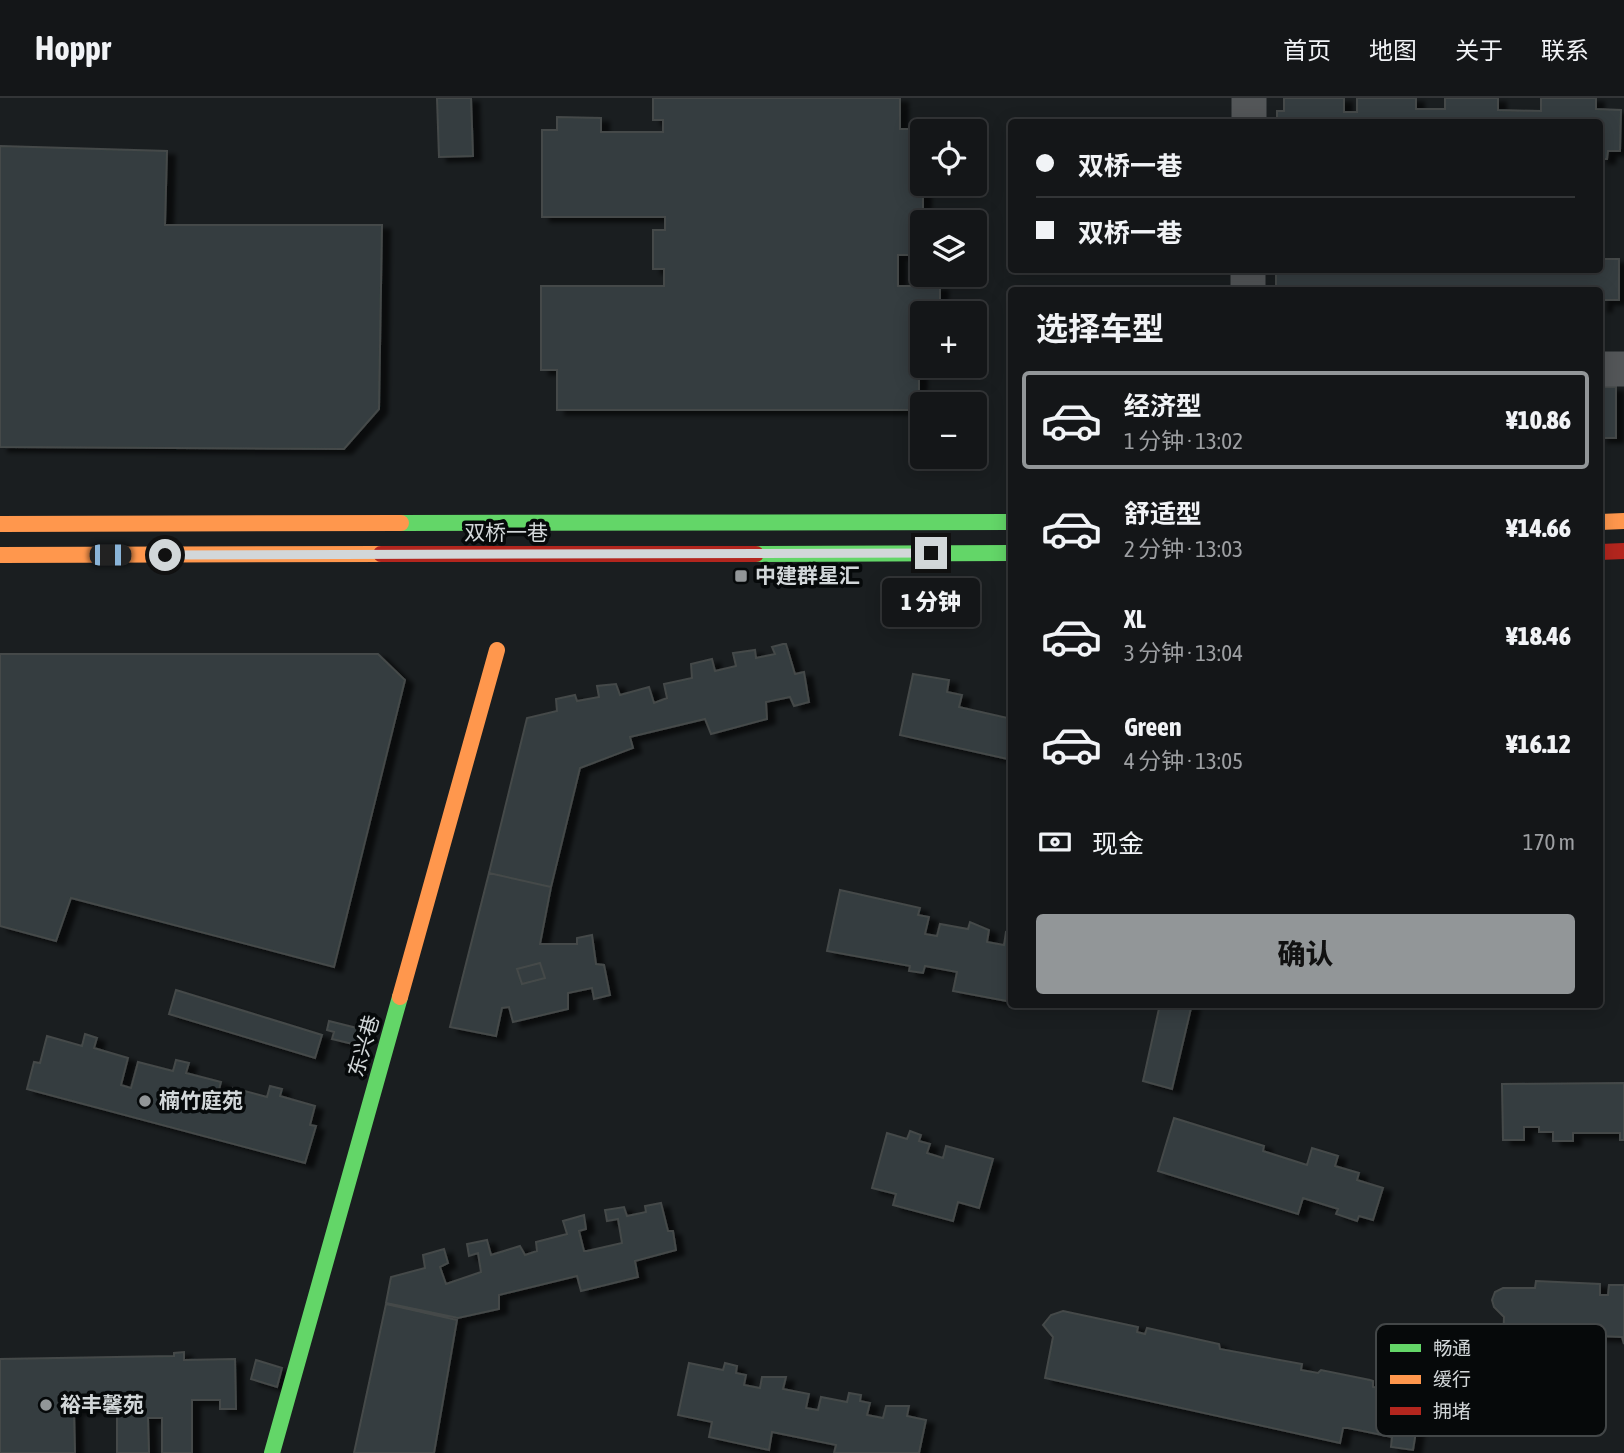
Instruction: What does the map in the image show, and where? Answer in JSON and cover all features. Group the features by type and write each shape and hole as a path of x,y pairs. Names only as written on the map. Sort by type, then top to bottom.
{"street":[{"path":"1249,98 1249,119"},
{"path":"1603,369 1624,369"},
{"name":"双桥一巷","path":"0,524 1008,522"},
{"path":"1603,522 1624,522"},
{"path":"1603,551 1624,551"},
{"name":"双桥一巷","path":"0,555 1008,553"},
{"name":"东兴巷","path":"272,1453 497,650"}],"building":[{"path":"437,98 471,98 473,156 439,157"},
{"path":"653,98 900,98 900,129 910,129 910,196 923,196 923,210 910,210 910,255 898,255 898,286 940,287 940,301 910,301 910,378 919,378 919,392 910,392 910,410 557,410 557,370 541,370 541,286 664,286 664,269 653,269 653,230 665,230 665,217 542,217 542,130 557,130 557,117 601,118 601,132 663,132 663,120 653,120"},
{"path":"1284,98 1344,98 1344,112 1357,112 1357,98 1416,98 1416,109 1445,109 1445,98 1498,98 1498,110 1541,111 1541,98 1596,98 1596,109 1621,110 1620,151 1608,151 1607,159 1603,159 1603,119 1277,119 1277,111 1284,111"},
{"path":"0,146 167,151 165,225 382,225 379,409 344,449 0,447"},
{"path":"1603,259 1619,259 1619,300 1604,300 1604,307 1603,287 1276,287 1276,273 1603,273"},
{"path":"1603,387 1616,387 1616,438 1603,438"},
{"path":"786,644 795,674 804,672 809,702 794,706 790,697 766,702 767,719 711,734 705,719 630,737 633,748 580,768 551,887 489,873 527,718 557,711 556,699 575,695 577,701 599,697 597,686 616,684 620,695 649,687 654,703 667,698 664,684 692,678 691,664 712,659 715,671 736,666 733,653 755,650 756,658 775,654 772,647"},
{"path":"0,654 378,654 405,680 334,967 71,898 56,941 0,926"},
{"path":"913,674 949,680 947,692 962,695 959,707 1008,718 1008,759 900,735"},
{"path":"489,873 551,887 540,944 577,944 577,938 592,935 596,964 604,965 610,995 594,999 592,988 568,993 568,1009 513,1022 509,1007 502,1008 496,1036 450,1027","holes":["540,963 545,978 522,984 517,969"]},
{"path":"840,890 920,908 918,915 929,917 925,934 937,936 940,924 968,929 970,922 989,930 987,942 1004,945 1008,932 1008,1001 953,991 957,972 925,966 923,973 909,971 910,966 827,951"},
{"path":"540,963 545,978 522,984 517,969"},
{"path":"176,990 322,1035 315,1058 169,1014"},
{"path":"1159,1008 1191,1008 1172,1089 1143,1081"},
{"path":"329,1021 361,1029 357,1045 332,1039 334,1032 327,1030"},
{"name":"楠竹庭苑","path":"85,1034 97,1038 94,1048 128,1058 121,1085 131,1088 138,1062 173,1071 176,1060 189,1063 186,1073 221,1082 214,1109 227,1112 233,1088 267,1097 270,1086 282,1089 280,1096 315,1106 310,1125 316,1126 305,1163 27,1089 34,1062 40,1063 47,1036 82,1046"},
{"path":"1624,1083 1624,1140 1620,1140 1620,1133 1573,1133 1573,1141 1553,1141 1553,1132 1539,1132 1539,1127 1524,1127 1524,1140 1503,1140 1502,1084"},
{"path":"1174,1118 1264,1146 1263,1151 1307,1165 1312,1148 1338,1156 1335,1166 1359,1173 1357,1180 1383,1188 1373,1220 1359,1216 1357,1221 1336,1214 1338,1209 1303,1198 1298,1214 1158,1171"},
{"path":"910,1131 921,1135 919,1141 930,1144 927,1153 943,1158 946,1146 993,1159 979,1208 958,1202 953,1221 893,1205 896,1194 872,1188 887,1133 907,1139"},
{"path":"661,1203 668,1231 673,1231 676,1250 635,1261 638,1277 581,1291 577,1276 499,1295 499,1309 458,1318 386,1303 391,1277 425,1268 423,1255 444,1249 448,1263 440,1267 446,1284 481,1272 478,1253 469,1256 467,1244 487,1240 491,1255 520,1246 525,1255 537,1251 536,1242 567,1234 563,1221 584,1215 586,1229 579,1231 584,1251 587,1251 622,1243 618,1219 607,1221 605,1210 624,1207 627,1216 646,1212 645,1206"},
{"path":"1536,1281 1600,1284 1600,1295 1608,1295 1609,1285 1624,1285 1624,1344 1622,1337 1606,1336 1606,1324 1504,1324 1504,1317 1494,1307 1492,1300 1495,1292 1503,1288 1535,1288"},
{"path":"386,1304 457,1320 434,1453 354,1453"},
{"path":"1063,1311 1138,1327 1137,1332 1145,1334 1147,1328 1219,1344 1220,1349 1302,1364 1301,1370 1318,1373 1321,1370 1373,1381 1373,1387 1376,1388 1376,1434 1343,1428 1340,1443 1045,1378 1053,1337 1043,1325 1051,1315"},
{"name":"裕丰馨苑","path":"184,1352 184,1360 235,1359 236,1409 220,1409 220,1400 192,1400 192,1453 162,1453 162,1418 148,1418 149,1453 117,1453 117,1400 91,1401 92,1409 74,1410 75,1453 0,1453 0,1359 174,1356 174,1353"},
{"path":"256,1360 282,1368 277,1387 251,1379"},
{"path":"689,1363 723,1370 725,1363 737,1366 736,1373 746,1375 744,1385 760,1388 762,1377 786,1377 783,1389 809,1394 806,1408 818,1410 821,1397 847,1402 849,1393 861,1395 860,1401 870,1403 867,1415 883,1418 886,1406 909,1406 907,1416 926,1420 919,1453 834,1453 836,1445 772,1432 769,1450 709,1437 712,1422 678,1415"},
{"path":"1387,1436 1415,1436 1413,1450 1391,1447 1392,1437"}],"traffic: fast":[{"path":"401,523 1008,522"},
{"path":"756,554 1008,553"},
{"path":"272,1453 400,997"}],"traffic: slow":[{"path":"1603,522 1624,521"},
{"path":"0,524 401,523"},
{"path":"0,555 381,554"},
{"path":"400,997 497,650"}],"traffic: jam":[{"path":"1603,552 1624,551"},
{"path":"381,554 756,554"}],"place":[{"name":"中建群星汇","path":"741,576"},
{"name":"楠竹庭苑","path":"145,1101"},
{"name":"裕丰馨苑","path":"46,1405"}],"route":[{"path":"165,555 931,553"}]}
